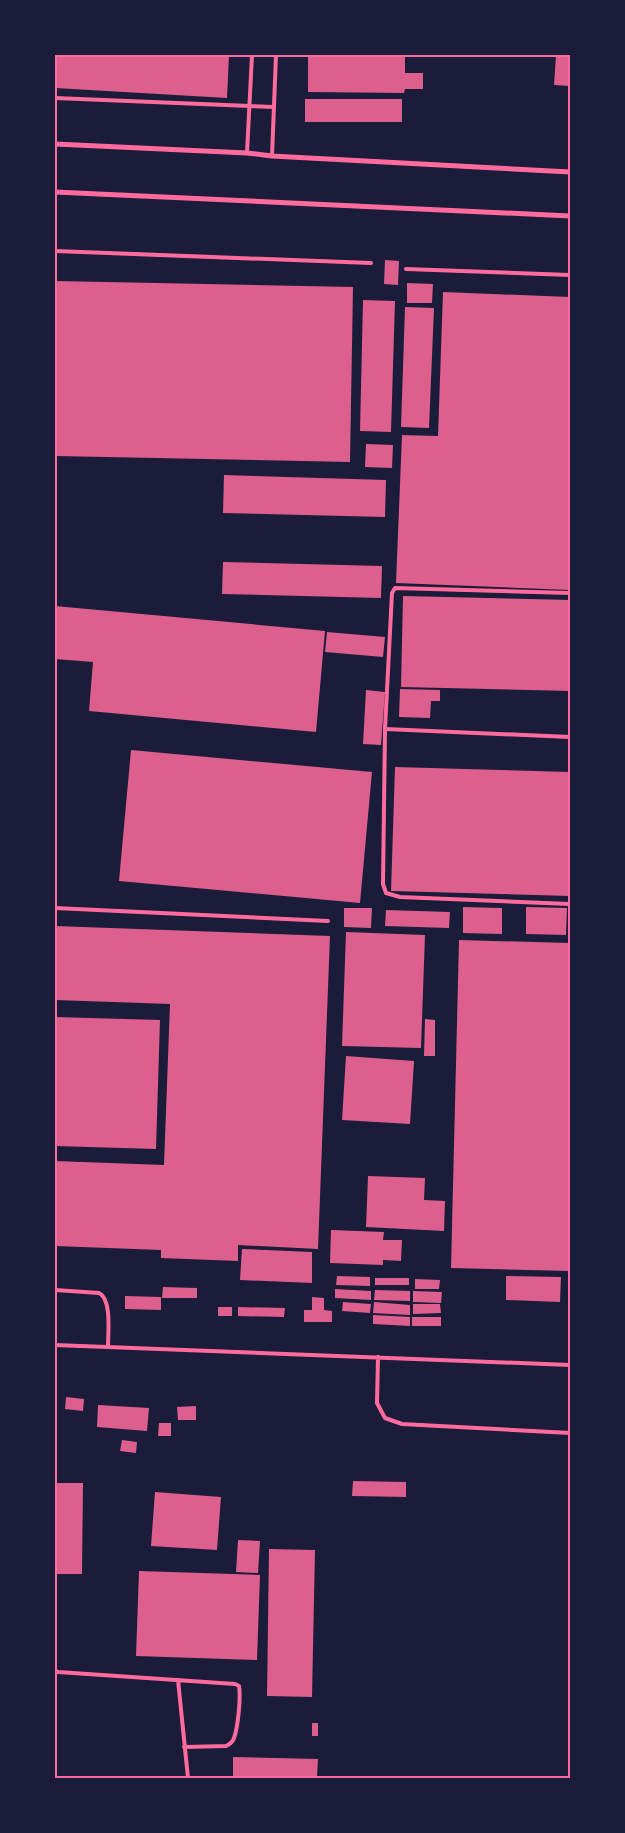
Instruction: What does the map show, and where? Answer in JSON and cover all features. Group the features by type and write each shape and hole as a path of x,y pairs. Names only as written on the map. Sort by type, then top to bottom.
{"street":[{"path":"55,144 570,172"},
{"path":"55,192 570,216"}],"lane":[{"path":"247,153 252,55"},
{"path":"272,156 276,55"},
{"path":"55,98 274,107"},
{"path":"55,251 370,263"},
{"path":"406,269 570,275"},
{"path":"570,593 395,588 392,593 385,729 383,884 386,893 400,897 570,904"},
{"path":"385,729 570,737"},
{"path":"55,908 328,921"},
{"path":"55,1290 99,1293 102,1295 107,1303 108,1347"},
{"path":"55,1345 570,1365"},
{"path":"378,1357 377,1403 385,1418 402,1424 570,1432"},
{"path":"55,1671 235,1684 240,1688 237,1721 234,1739 231,1743 226,1746 184,1747"},
{"path":"178,1680 188,1778"}],"building":[{"path":"55,55 229,55 227,98 55,88"},
{"path":"308,55 405,55 405,73 423,73 423,89 405,89 404,93 308,92"},
{"path":"556,55 570,55 570,86 554,85"},
{"path":"305,99 402,99 402,122 305,122"},
{"path":"385,260 399,261 398,285 384,284"},
{"path":"55,281 353,287 350,462 55,456"},
{"path":"407,283 433,284 432,303 407,303"},
{"path":"443,292 570,297 570,590 396,583 402,435 438,436"},
{"path":"363,300 395,301 391,432 360,431"},
{"path":"405,307 434,308 429,428 401,427"},
{"path":"366,444 393,445 392,468 365,467"},
{"path":"224,475 386,480 385,517 223,513"},
{"path":"223,562 382,566 381,598 222,594"},
{"path":"403,596 570,600 570,691 401,687"},
{"path":"55,606 325,631 316,732 89,711 93,662 55,659"},
{"path":"327,632 385,637 383,657 325,652"},
{"path":"400,689 440,690 440,701 431,701 430,718 399,717"},
{"path":"366,690 385,692 381,745 363,744"},
{"path":"131,750 372,772 360,903 119,881"},
{"path":"395,767 570,772 570,896 391,891"},
{"path":"463,907 502,908 502,934 463,933"},
{"path":"526,907 567,908 566,935 526,934"},
{"path":"344,908 372,908 371,928 344,927"},
{"path":"386,910 450,912 449,928 385,926"},
{"path":"55,926 330,936 318,1249 238,1245 238,1261 161,1258 161,1250 55,1246 55,1161 164,1165 170,1004 55,1000"},
{"path":"346,932 425,935 421,1048 342,1046"},
{"path":"459,940 570,943 570,1271 451,1268"},
{"path":"55,1017 160,1020 156,1149 55,1146"},
{"path":"425,1019 435,1020 435,1056 424,1056"},
{"path":"346,1056 414,1061 410,1124 342,1120"},
{"path":"368,1176 425,1178 424,1200 445,1201 444,1231 366,1227"},
{"path":"331,1230 384,1232 383,1240 402,1240 401,1261 383,1260 383,1265 330,1263"},
{"path":"242,1249 312,1252 312,1283 240,1280"},
{"path":"337,1276 370,1277 370,1286 336,1285"},
{"path":"506,1276 561,1277 560,1302 506,1300"},
{"path":"375,1278 409,1278 409,1285 375,1285"},
{"path":"415,1279 440,1280 439,1289 415,1289"},
{"path":"163,1287 197,1288 197,1298 162,1298"},
{"path":"335,1289 371,1291 371,1300 335,1298"},
{"path":"375,1290 410,1291 410,1301 374,1300"},
{"path":"413,1291 442,1292 441,1303 413,1302"},
{"path":"125,1296 161,1297 161,1310 125,1309"},
{"path":"312,1297 324,1298 324,1310 332,1311 332,1322 304,1322 304,1310 312,1310"},
{"path":"343,1302 371,1304 370,1313 342,1311"},
{"path":"374,1302 410,1305 410,1315 373,1313"},
{"path":"413,1304 440,1304 441,1313 413,1314"},
{"path":"218,1307 232,1307 232,1316 218,1316"},
{"path":"238,1307 285,1308 284,1317 238,1316"},
{"path":"373,1315 410,1317 410,1326 373,1324"},
{"path":"412,1317 441,1317 441,1326 412,1326"},
{"path":"66,1397 84,1399 83,1411 65,1409"},
{"path":"98,1405 149,1408 147,1431 97,1427"},
{"path":"196,1406 196,1420 178,1420 177,1407"},
{"path":"159,1423 171,1423 171,1436 158,1436"},
{"path":"122,1440 137,1442 136,1453 120,1451"},
{"path":"353,1481 406,1482 406,1497 352,1496"},
{"path":"55,1483 83,1483 82,1574 55,1574"},
{"path":"155,1492 221,1497 217,1550 151,1546"},
{"path":"238,1540 260,1541 258,1573 236,1572"},
{"path":"269,1549 315,1550 312,1697 267,1696"},
{"path":"139,1571 260,1575 257,1660 136,1656"},
{"path":"312,1723 318,1723 318,1736 312,1736"},
{"path":"233,1757 318,1759 317,1778 233,1778"}]}
